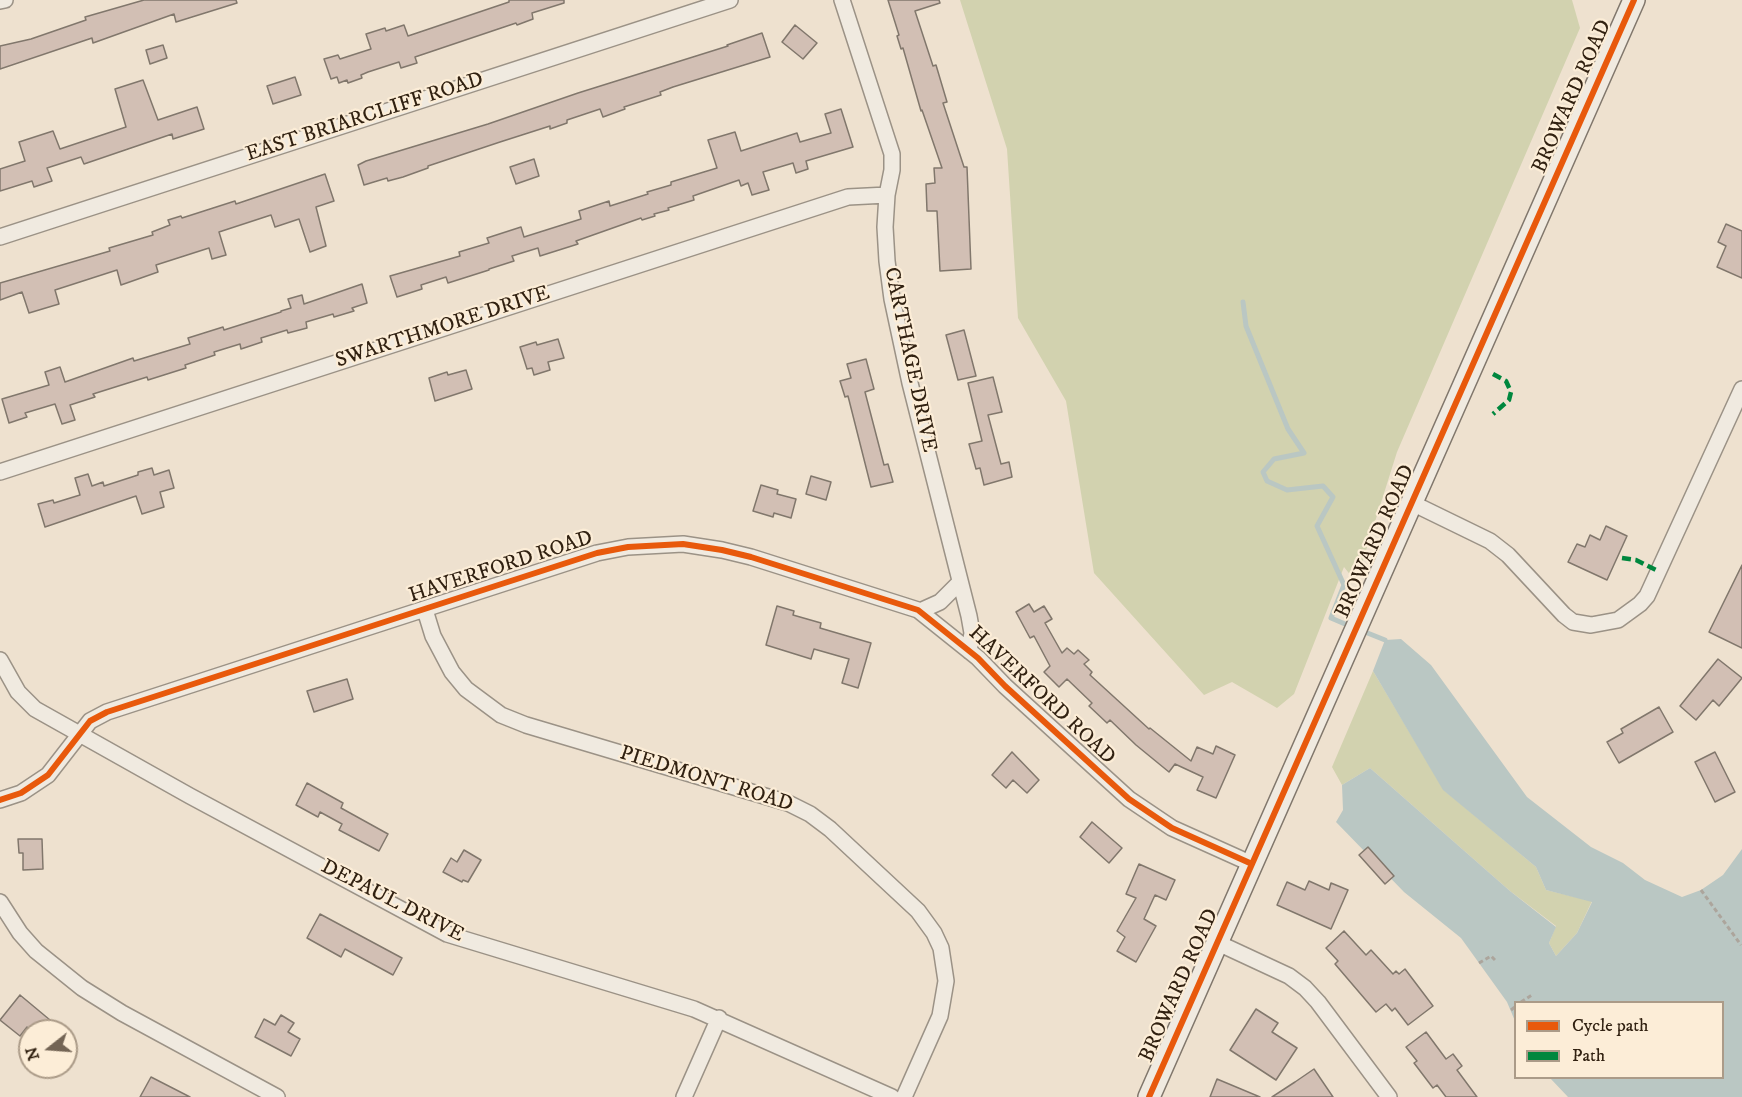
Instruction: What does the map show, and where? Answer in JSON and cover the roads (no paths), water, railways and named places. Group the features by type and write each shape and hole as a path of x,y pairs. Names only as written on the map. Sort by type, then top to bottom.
{"street":[{"path":"0,2 4,0"},
{"name":"EAST BRIARCLIFF ROAD","path":"0,237 730,0"},
{"name":"CARTHAGE DRIVE","path":"842,0 892,154 885,227 892,299 910,383 972,633 969,651"},
{"name":"BROWARD ROAD","path":"1149,1097 1634,0"},
{"name":"SWARTHMORE DRIVE","path":"0,472 848,197 887,195"},
{"path":"1412,503 1490,541 1508,555 1573,622 1591,625 1618,620 1647,596 1742,389"},
{"name":"HAVERFORD ROAD","path":"0,800 21,793 48,775 90,721 107,712 597,553 628,547 683,544 751,557 920,611 969,651 1129,799 1172,828 1252,864"},
{"path":"920,611 940,602 960,582"},
{"name":"PIEDMONT ROAD","path":"425,610 433,636 452,672 466,689 501,715 526,725 788,803 810,814 830,829 918,911 934,933 941,948 946,981 945,1000 904,1097"},
{"name":"DEPAUL DRIVE","path":"0,660 18,692 35,709 447,934 719,1018 892,1097"},
{"path":"0,902 20,933 36,951 85,990 122,1013 277,1097"},
{"path":"1218,943 1289,976 1305,988 1389,1097"},
{"path":"684,1097 719,1018"}],"waterway":[{"path":"1243,302 1246,326 1288,429 1304,453 1274,459 1263,472 1267,481 1287,490 1323,486 1333,497 1317,526 1344,585 1331,618 1352,627"},
{"path":"1360,630 1385,640"}]}
